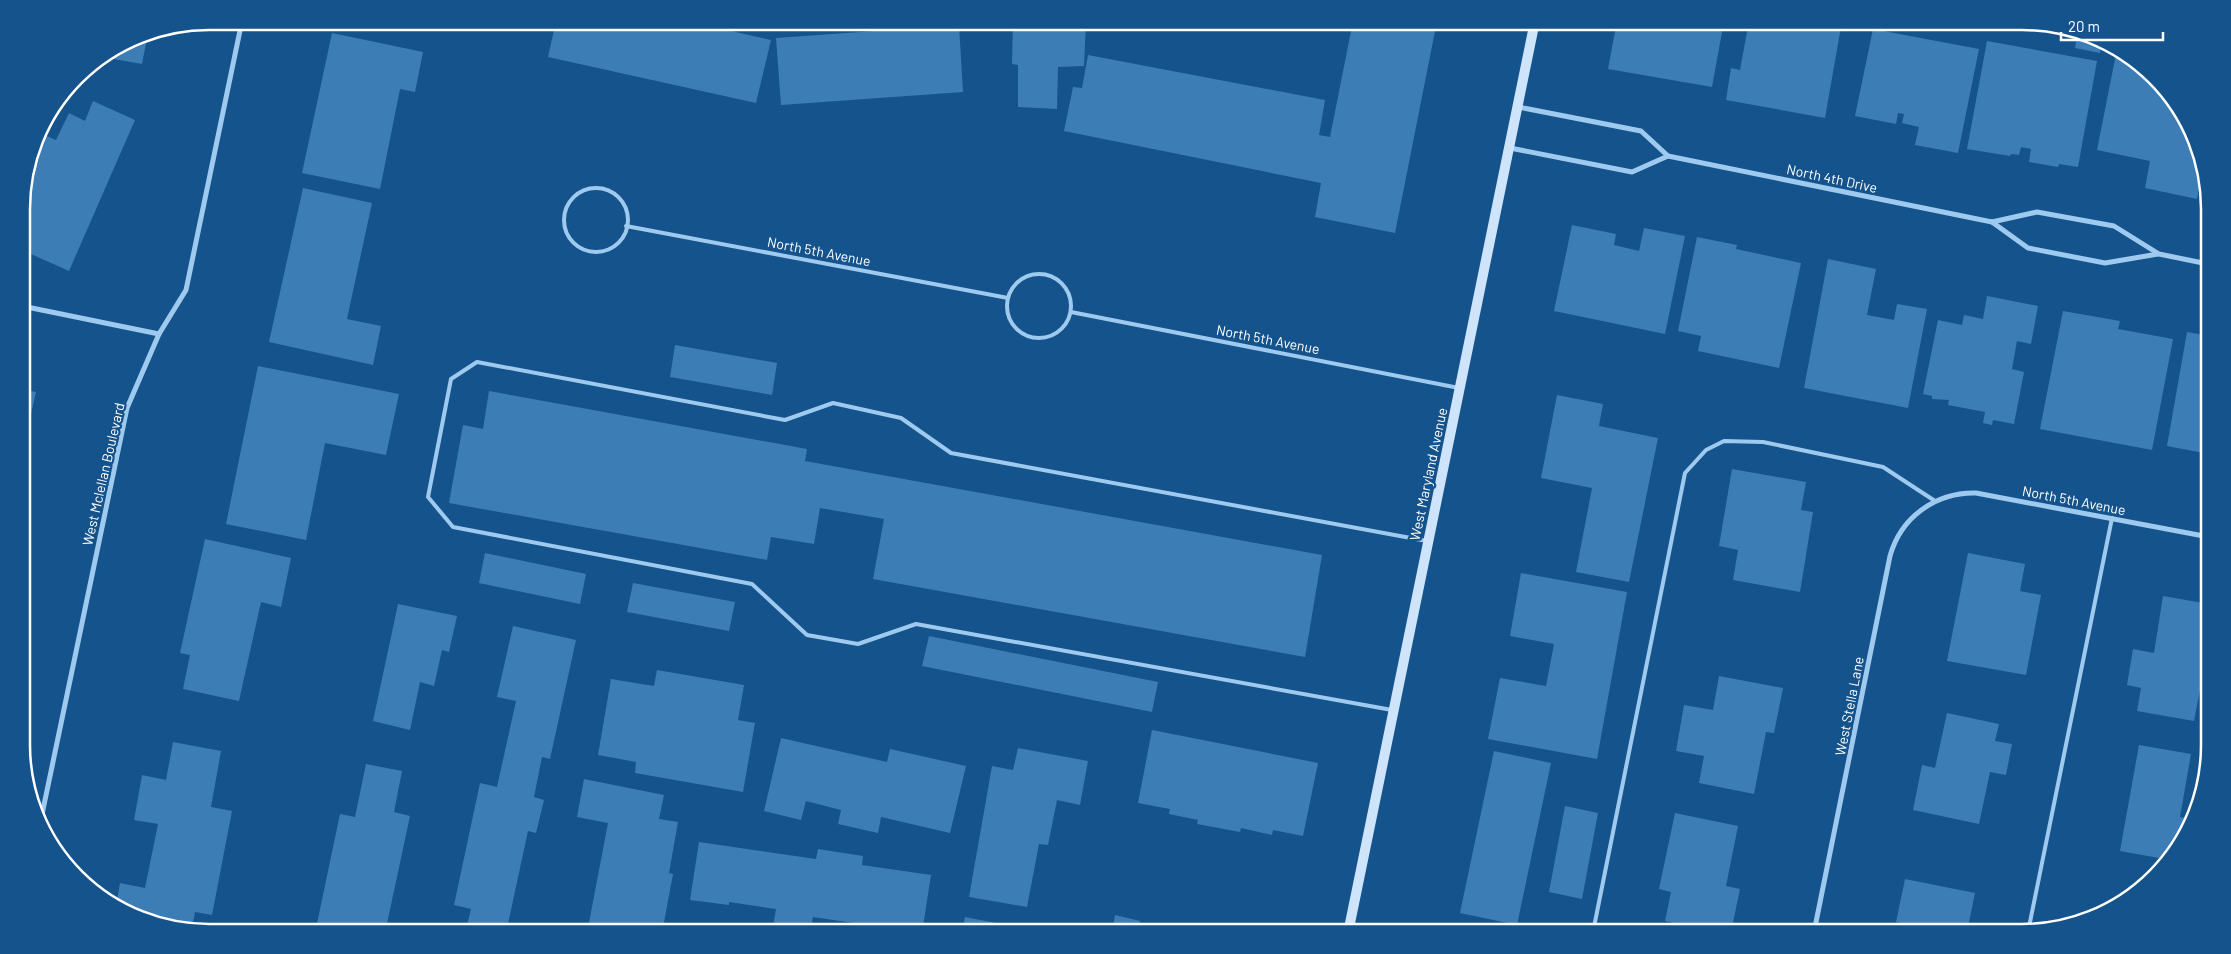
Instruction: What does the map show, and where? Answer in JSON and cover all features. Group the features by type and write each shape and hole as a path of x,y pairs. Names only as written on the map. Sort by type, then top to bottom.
{"street":[{"name":"West Mclellan Boulevard","path":"43,811 127,408 159,334 186,290 240,30"},
{"name":"West Maryland Avenue","path":"1350,924 1533,30"},
{"path":"1510,148 1632,172 1668,156 1641,131 1518,107"},
{"name":"North 4th Drive","path":"1668,156 1992,222 2037,212 2114,226 2159,254 2201,263"},
{"name":"North 4th Drive","path":"1992,222 2028,248 2105,263 2159,254"},
{"path":"30,308 159,334"},
{"name":"North 5th Avenue","path":"1935,501 1958,494 1976,493 2201,535"},
{"name":"West Stella Lane","path":"1816,924 1892,548 1902,530 1913,516 1935,501"}],"lane":[{"path":"596,188 610,190 618,197 624,205 628,218 626,226 621,239 614,246 605,250 591,251 581,248 571,240 566,231 564,218 568,206 575,196 585,190 596,188"},
{"name":"North 5th Avenue","path":"626,226 1008,298"},
{"path":"1034,274 1046,275 1055,278 1065,287 1070,296 1071,312 1066,325 1058,333 1040,339 1027,336 1016,328 1008,311 1008,298 1015,285 1024,278 1034,274"},
{"name":"North 5th Avenue","path":"1071,312 1460,388"},
{"path":"1394,711 916,624 858,644 807,635 752,584 453,527 428,497 451,380 477,362 785,420 833,403 901,418 951,453 1429,541"},
{"path":"1595,924 1686,473 1706,450 1724,441 1763,442 1883,466 1935,501"},
{"path":"2030,924 2112,518"}],"building":[{"path":"554,30 727,30 771,40 756,103 548,57"},
{"path":"889,30 959,30 963,92 781,105 776,38"},
{"path":"1013,30 1086,30 1084,66 1058,67 1057,109 1018,107 1018,65 1012,64"},
{"path":"1351,30 1435,30 1395,233 1315,217 1321,183 1064,131 1073,87 1082,88 1088,55 1325,100 1319,135 1330,137"},
{"path":"1615,30 1722,30 1712,87 1608,69"},
{"path":"1747,30 1840,30 1825,118 1726,100 1731,68 1740,70"},
{"path":"1873,30 1979,49 1958,153 1915,145 1919,127 1902,123 1904,114 1898,113 1896,124 1855,116"},
{"path":"332,33 423,52 415,92 400,89 380,189 302,173"},
{"path":"2077,38 2101,48 2100,53 2075,48"},
{"path":"146,41 142,64 111,59"},
{"path":"1987,41 2097,61 2078,167 2059,164 2058,167 2029,162 2031,149 2021,147 2019,155 2011,154 2010,156 1967,149"},
{"path":"2116,56 2149,82 2177,119 2192,151 2198,174 2199,187 2197,199 2145,188 2150,161 2097,150"},
{"path":"93,101 135,120 69,271 30,254 30,197 33,174 39,151 46,136 56,140 69,113 85,121"},
{"path":"303,188 372,203 347,319 381,326 373,365 269,342"},
{"path":"1572,225 1616,234 1614,245 1639,251 1644,228 1685,236 1665,334 1554,311"},
{"path":"1697,237 1737,245 1736,249 1801,263 1779,368 1698,351 1701,336 1678,331"},
{"path":"1828,259 1876,269 1867,315 1894,320 1897,304 1927,309 1908,408 1804,388"},
{"path":"1987,296 2038,306 2031,344 2017,341 2012,369 2024,372 2014,424 1993,420 1992,425 1983,423 1985,412 1948,405 1949,400 1932,399 1932,396 1923,394 1938,320 1962,325 1964,315 1983,319"},
{"path":"2063,311 2120,321 2118,329 2173,339 2152,450 2040,429"},
{"path":"2187,332 2201,335 2201,452 2167,446"},
{"path":"675,345 777,363 772,395 670,377"},
{"path":"258,366 399,394 386,455 325,443 306,540 226,524"},
{"path":"30,391 36,392 30,418"},
{"path":"489,391 807,449 805,461 1322,555 1305,657 873,579 884,519 820,508 814,544 771,537 767,560 449,503 463,425 483,429"},
{"path":"1557,395 1603,404 1599,426 1658,438 1629,582 1576,572 1592,488 1541,478"},
{"path":"1732,469 1806,482 1801,510 1813,512 1800,592 1733,580 1738,550 1719,546"},
{"path":"205,539 291,558 281,607 261,602 239,701 183,689 190,655 180,653"},
{"path":"485,553 586,574 580,604 479,583"},
{"path":"1968,553 2025,564 2020,591 2041,595 2026,675 1947,661"},
{"path":"1521,573 1627,592 1597,759 1488,739 1500,678 1546,686 1554,644 1510,636"},
{"path":"633,583 735,602 729,631 627,612"},
{"path":"2163,596 2201,603 2201,685 2194,721 2137,711 2141,688 2127,685 2133,649 2154,653"},
{"path":"398,604 457,616 449,652 442,650 434,686 420,682 410,730 373,721"},
{"path":"513,626 576,640 550,759 542,757 534,797 544,800 536,833 528,831 508,924 467,924 471,909 454,905 480,783 497,787 516,701 497,697"},
{"path":"929,636 1158,682 1152,712 922,666"},
{"path":"657,670 744,685 738,720 755,723 743,792 635,773 636,762 598,755 611,679 654,686"},
{"path":"1719,676 1783,688 1774,733 1766,732 1754,794 1699,783 1704,756 1676,751 1684,705 1713,710"},
{"path":"1947,713 1999,724 1995,741 2012,744 2006,775 1990,772 1979,824 1913,810 1922,765 1935,768"},
{"path":"1152,730 1318,763 1303,836 1273,830 1272,835 1241,828 1240,832 1197,824 1198,820 1169,814 1170,809 1138,803"},
{"path":"781,738 887,762 890,749 966,766 950,833 881,817 878,833 838,824 841,810 806,801 801,820 764,811"},
{"path":"173,742 221,751 211,807 232,811 212,915 195,912 193,923 151,915 117,899 120,883 145,888 158,824 134,820 142,775 166,780"},
{"path":"2139,745 2191,754 2180,817 2185,818 2171,845 2161,858 2120,851"},
{"path":"1018,748 1088,761 1080,805 1057,800 1048,845 1039,844 1027,907 969,897 992,766 1013,770"},
{"path":"1494,751 1551,763 1517,924 1460,913"},
{"path":"366,764 402,771 394,812 410,816 387,924 317,924 340,814 355,817"},
{"path":"584,779 664,795 659,819 678,822 669,873 673,874 664,924 589,924 608,823 577,817"},
{"path":"1565,806 1598,813 1582,899 1549,892"},
{"path":"1675,813 1738,826 1726,886 1740,889 1733,924 1678,924 1665,921 1671,892 1659,889"},
{"path":"699,842 816,859 818,849 863,856 862,865 931,875 923,924 861,924 813,917 812,924 774,924 776,909 729,902 729,905 690,900"},
{"path":"1905,879 1975,893 1969,924 1905,924 1896,922"},
{"path":"1115,915 1140,921 1140,924 1114,924"},
{"path":"965,917 1002,924 964,924"}]}
